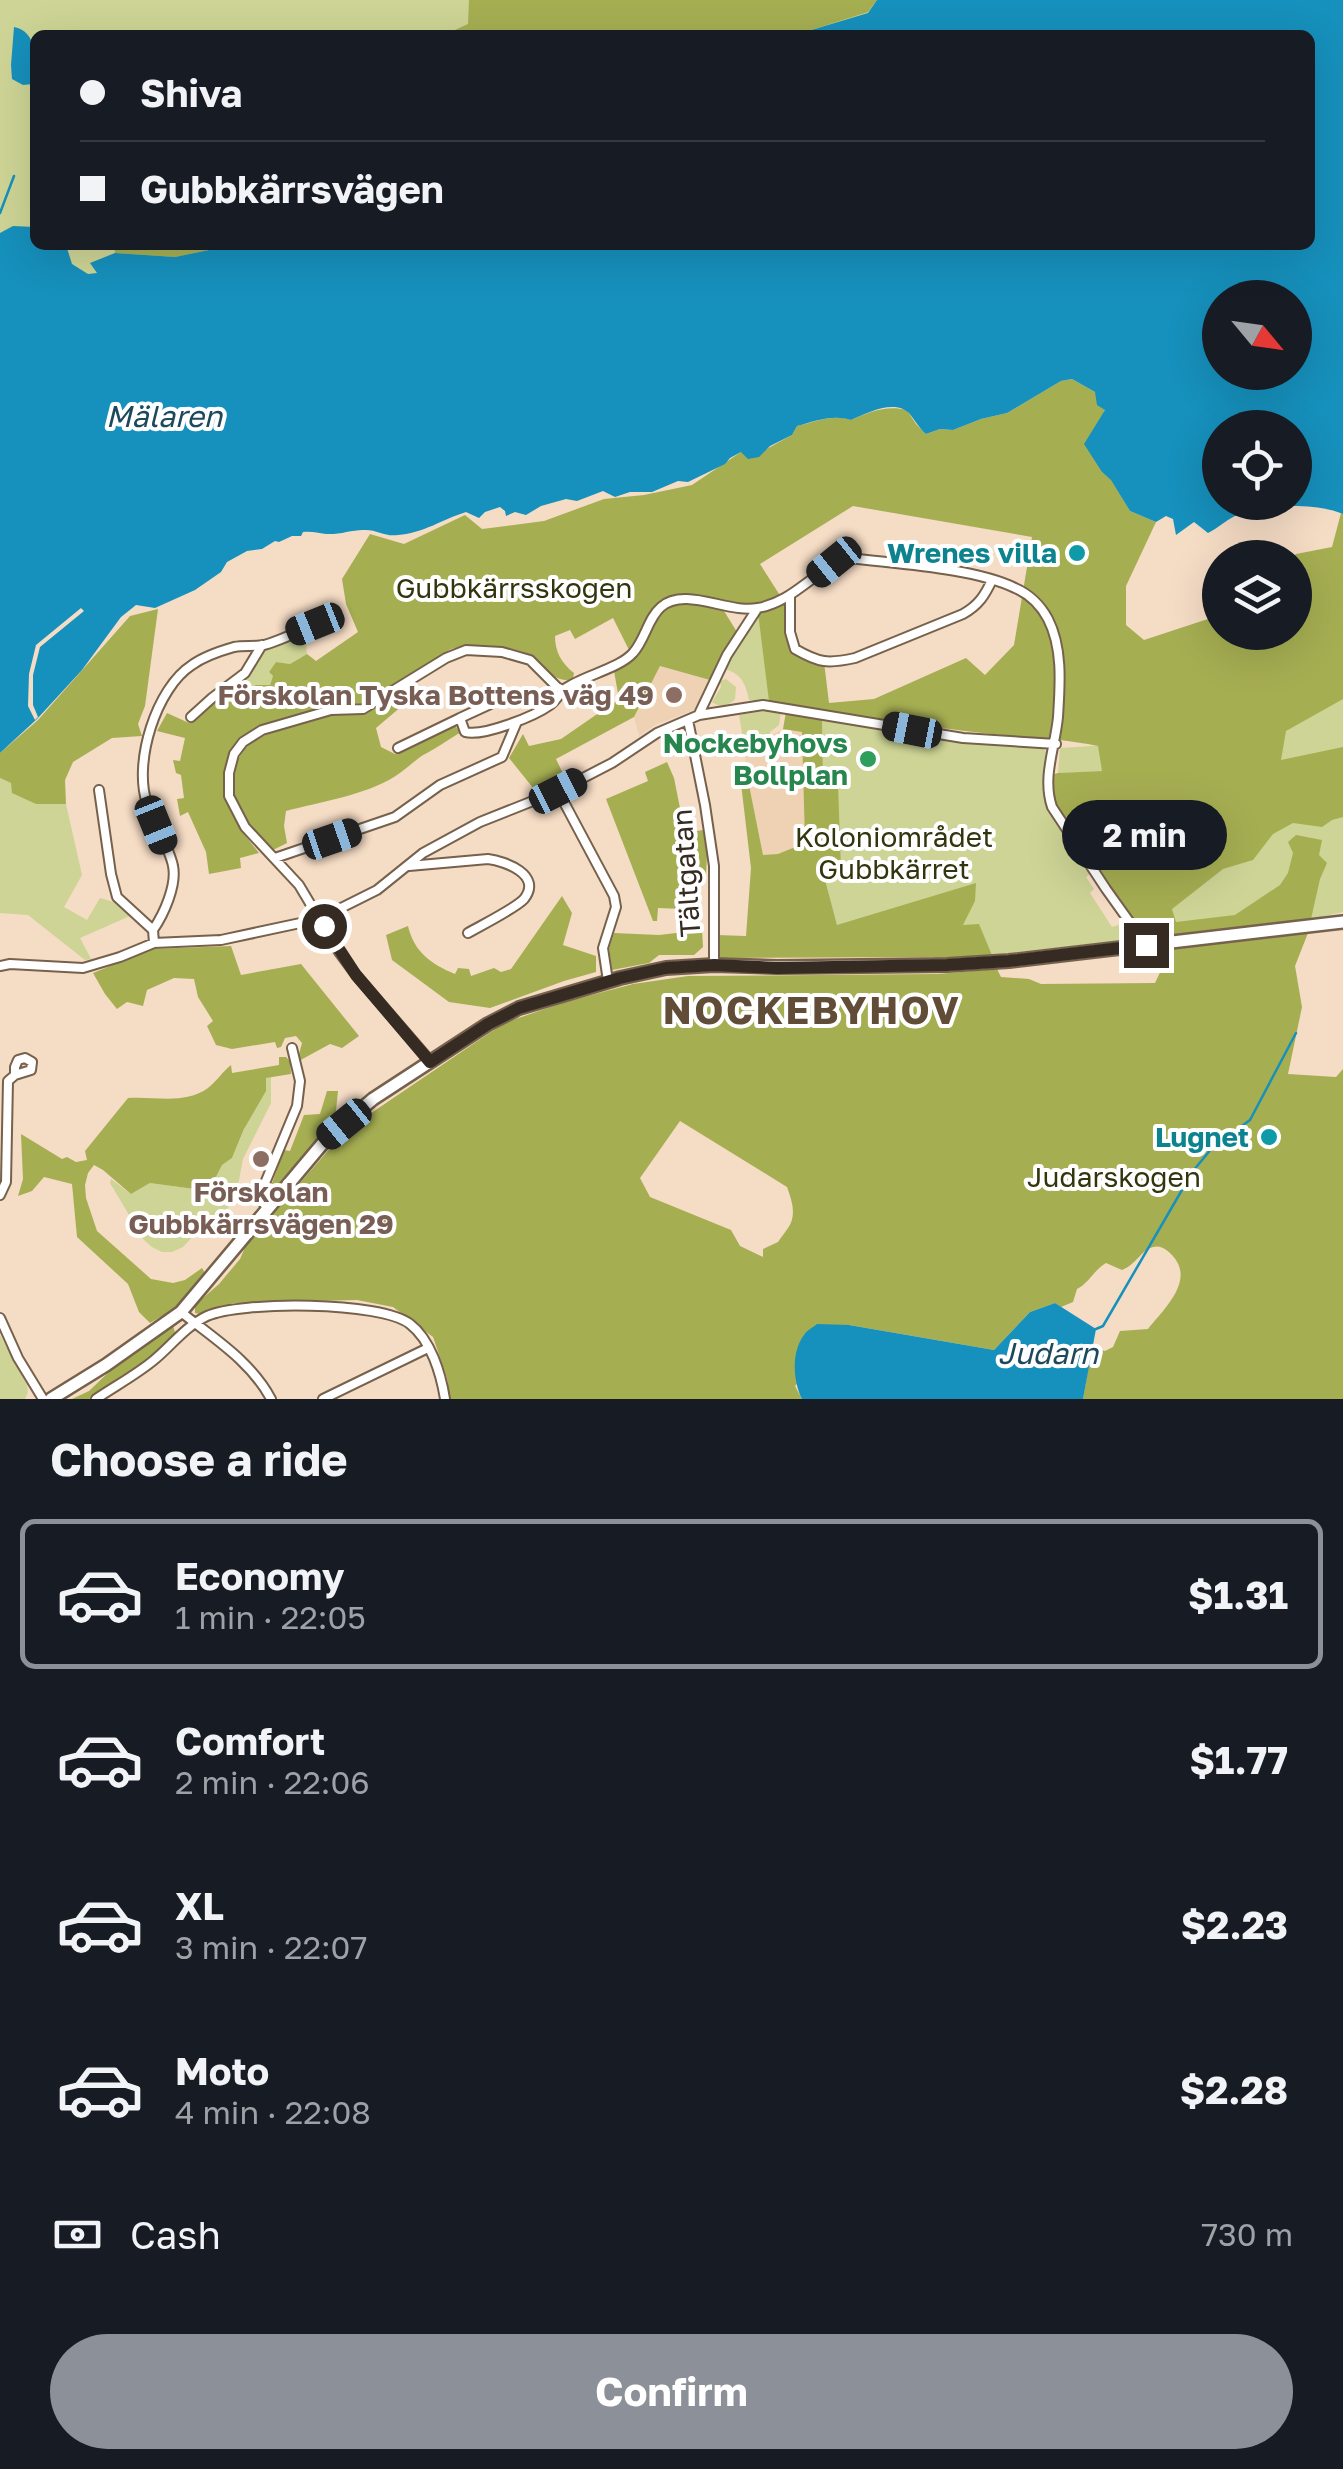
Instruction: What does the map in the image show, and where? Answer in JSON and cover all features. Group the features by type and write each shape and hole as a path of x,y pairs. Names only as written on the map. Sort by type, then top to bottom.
{"street":[{"path":"275,858 395,817 440,786 502,757 524,716 553,704 563,690 632,655 660,608 678,598 757,608 790,597 834,562 850,558 964,573 1017,588 1038,603 1058,649 1056,744 1047,793 1146,945"},
{"path":"790,597 794,650 828,663 855,658 963,614 974,608 992,580"},
{"path":"699,714 726,655 757,608"},
{"path":"154,943 153,930 168,902 174,868 144,791 142,764 152,722 180,672 196,662 236,647 262,646 334,616"},
{"path":"191,717 245,673 262,646"},
{"path":"430,1062 356,975 299,884 245,827 230,796 229,773 234,754 243,742 262,730 331,710 363,709 466,650 502,652 530,660 563,690"},
{"path":"398,748 499,700"},
{"path":"0,966 84,968 154,943 220,940 319,919 377,890 423,852 480,822 612,764 657,732 699,714 764,705 963,738 1056,744"},
{"path":"460,718 465,732 473,734 517,723"},
{"name":"Tältgatan","path":"688,720 714,866 714,965"},
{"path":"100,790 117,897 153,930"},
{"path":"558,791 614,896 616,908 603,948 608,982"},
{"path":"409,866 488,859 501,861 526,876 524,898 468,933"},
{"path":"51,1399 182,1312 328,1137 430,1062 519,1008 666,968 1009,961 1343,922"},
{"path":"267,1208 262,1201 265,1180 300,1091 292,1048"},
{"path":"0,1195 6,1182 8,1081 14,1075"},
{"path":"96,1399 151,1363 195,1323 219,1311 294,1306 372,1311 410,1324 428,1348 445,1399"},
{"path":"182,1312 241,1360 271,1399"},
{"path":"0,1318 43,1399"},
{"path":"323,1399 428,1348"}],"shaded area":[{"name":"Förskolan Tyska Bottens väg 49","path":"660,666 710,680 696,709 655,725 639,736 634,717"},
{"path":"783,729 802,732 805,844 763,856 743,739 772,735"}],"green space":[{"path":"0,0 1317,0 1311,30 30,30 30,250 662,250 0,495"},
{"path":"469,0 877,0 868,12 811,30 455,30 468,24"},
{"path":"115,250 209,250 175,257"},
{"name":"Gubbkärrsskogen","path":"1072,379 1095,392 1105,410 1102,472 1111,479 1130,511 1156,522 1126,586 1126,625 1144,640 1202,621 1202,650 1312,650 1312,551 1332,547 1343,514 1343,699 1286,731 1281,760 1343,747 1343,817 1322,827 1293,823 1273,834 1253,860 1223,869 1172,909 1176,922 1235,915 1280,885 1293,853 1288,842 1296,835 1322,840 1319,855 1327,863 1311,919 1152,938 1145,935 1056,808 1050,786 1051,775 1102,771 1098,746 769,702 757,604 743,612 724,611 737,632 710,680 660,666 634,717 556,759 567,782 538,794 509,758 523,734 529,746 561,739 619,699 614,671 633,658 613,618 575,639 570,630 555,636 558,652 574,673 573,679 553,676 532,657 516,650 460,647 362,703 324,706 248,733 226,770 225,788 241,830 259,853 240,858 241,868 209,874 206,852 188,812 180,816 177,799 184,798 181,775 176,773 173,760 180,761 185,738 157,731 167,713 189,723 215,699 238,696 256,685 270,685 273,676 269,672 276,662 290,664 307,654 316,661 358,632 346,604 342,579 370,534 404,544 465,515 482,529 544,521 604,499 692,485 741,452 763,451 792,435 797,426 831,418 851,420 892,408 907,410 926,434 1007,413 1061,381","holes":["853,506 1032,537 1014,645 985,675 966,658 874,699 829,703 824,662 795,649 787,595 781,597 760,564"]},
{"path":"158,609 145,706 138,724 142,736 112,738 73,762 65,780 66,804 36,804 12,793 11,783 0,778 0,753 38,720 130,616"},
{"path":"759,614 769,702 749,700 742,680 724,669"},
{"path":"315,629 306,647 307,654 290,664 276,662 269,672 273,676 270,685 245,690 239,682 250,673 257,657"},
{"path":"726,679 736,687 735,699 718,705 712,702 721,687 720,681"},
{"path":"405,686 409,700 376,728 381,747 395,754 452,727 461,732 370,789 286,811 287,843 273,850 252,829 234,797 234,766 248,743 330,714 362,712"},
{"path":"1343,694 1343,912 1158,935 1109,771 1058,773 1060,748 1106,745"},
{"path":"781,712 779,725 770,735 743,739 739,715"},
{"path":"786,712 822,717 823,781 838,784 841,869 824,876 837,925 976,883 975,901 963,925 979,924 992,955 945,960 719,958 717,935 746,936 751,868 740,775 747,775 763,855 778,854 805,843 802,732 783,729"},
{"name":"Koloniområdet Gubbkärret","path":"822,717 1044,749 1043,790 1049,809 1091,873 1086,877 1094,889 1090,893 1112,927 1124,923 1129,937 992,955 979,925 962,926 975,884 837,926 824,876"},
{"path":"667,762 685,833 703,830 706,874 689,874 684,909 658,908 657,921 653,921 606,799 648,781 645,772"},
{"path":"0,778 36,804 66,804 82,875 64,907 87,920 100,898 114,902 130,916 80,938 91,959 85,960 28,915 0,913"},
{"path":"562,896 572,913 563,945 596,956 596,972 490,1008 449,1002 392,960 386,935 408,926 414,943 425,956 455,974 458,968 469,969 471,976 494,968 501,972 511,969"},
{"path":"702,930 703,947 694,955 659,955 649,963 612,970 609,948 614,933 659,935"},
{"name":"Judarskogen","path":"1308,933 1295,966 1302,1007 1288,1074 1336,1077 1343,1069 1343,1399 1083,1399 1092,1347 1105,1351 1113,1347 1120,1331 1148,1329 1175,1294 1181,1274 1179,1265 1170,1253 1158,1247 1149,1249 1122,1270 1106,1263 1077,1289 1073,1302 1061,1307 1055,1303 1030,1312 994,1350 849,1325 795,1386 802,1399 450,1399 433,1337 393,1307 357,1300 234,1303 195,1313 195,1305 219,1284 240,1259 246,1245 333,1145 358,1122 504,1023 633,984 688,976 938,974 997,969 1001,977 1041,984 1155,983 1164,964 1150,951","holes":["680,1121 787,1187 793,1208 791,1223 778,1242 763,1249 763,1257 740,1246 731,1230 650,1197 640,1178"]},
{"path":"231,946 241,975 301,964 359,1036 342,1048 330,1044 297,1062 302,1043 296,1036 285,1038 277,1048 275,1042 232,1049 216,1045 207,1026 213,1021 198,997 194,979 174,978 147,990 143,1006 127,1002 117,1009 93,973 153,949"},
{"path":"279,1057 290,1061 291,1074 266,1078 266,1091 232,1158 222,1165 209,1191 150,1183 131,1194 94,1165 88,1173 86,1198 97,1231 151,1279 173,1283 202,1268 205,1273 174,1309 150,1323 139,1312 128,1284 77,1237 72,1184 44,1177 32,1191 18,1196 23,1179 21,1134 62,1159 87,1160 85,1151 128,1098 189,1096 208,1088 231,1065 232,1073 279,1065"},
{"path":"271,1077 271,1103 243,1159 236,1196 224,1213 183,1247 162,1252 152,1247 144,1240 111,1179 131,1194 150,1183 209,1191 222,1165 232,1158 266,1078"},
{"path":"327,1091 338,1091 335,1121 270,1189 284,1150 290,1151 304,1115 320,1114"},
{"path":"173,1325 176,1336 150,1359 89,1399 72,1399 89,1391 112,1369"},
{"path":"0,1335 27,1385 25,1399 0,1399"}],"water":[{"name":"Mälaren","path":"877,0 1343,0 1343,514 1312,507 1312,410 1202,410 1202,520 1229,520 1208,533 1194,522 1176,535 1173,519 1166,516 1156,522 1130,511 1102,472 1084,444 1105,410 1097,405 1095,392 1072,379 1061,381 1007,413 953,430 926,434 909,413 888,407 851,420 831,418 797,426 792,435 770,446 759,457 748,459 741,452 688,482 678,481 652,492 615,497 603,491 577,501 566,499 541,506 526,515 515,512 506,516 500,507 479,518 466,512 407,534 366,530 303,532 301,536 247,551 227,562 221,572 195,590 155,608 136,605 121,617 82,670 0,753 0,233 13,226 30,227 30,250 68,250 72,264 88,274 97,273 90,263 115,253 175,257 209,250 1315,250 1315,30 811,30 868,13"},
{"path":"14,27 30,38 30,84 12,79"},
{"name":"Judarn","path":"1055,1303 1096,1329 1083,1399 802,1399 799,1392 795,1375 797,1350 805,1333 817,1324 849,1325 994,1350 1030,1312"}],"pier":[{"path":"81,608 84,611 40,647 33,675 33,705 38,717 35,720 28,706 29,674 36,645"}],"waterway":[{"path":"0,213 14,176"},
{"path":"1096,1329 1103,1326 1193,1171 1212,1148 1250,1120 1296,1033"}],"place":[{"name":"Wrenes villa","path":"1077,553"},
{"name":"Förskolan Tyska Bottens väg 49","path":"674,695"},
{"name":"Nockebyhovs Bollplan","path":"868,759"},
{"name":"Lugnet","path":"1269,1137"},
{"name":"Förskolan Gubbkärrsvägen 29","path":"261,1159"}],"district":[{"name":"NOCKEBYHOV","path":"812,1011"}],"route":[{"path":"324,926 356,975 430,1062 519,1008 666,968 947,965 1146,945"}]}
